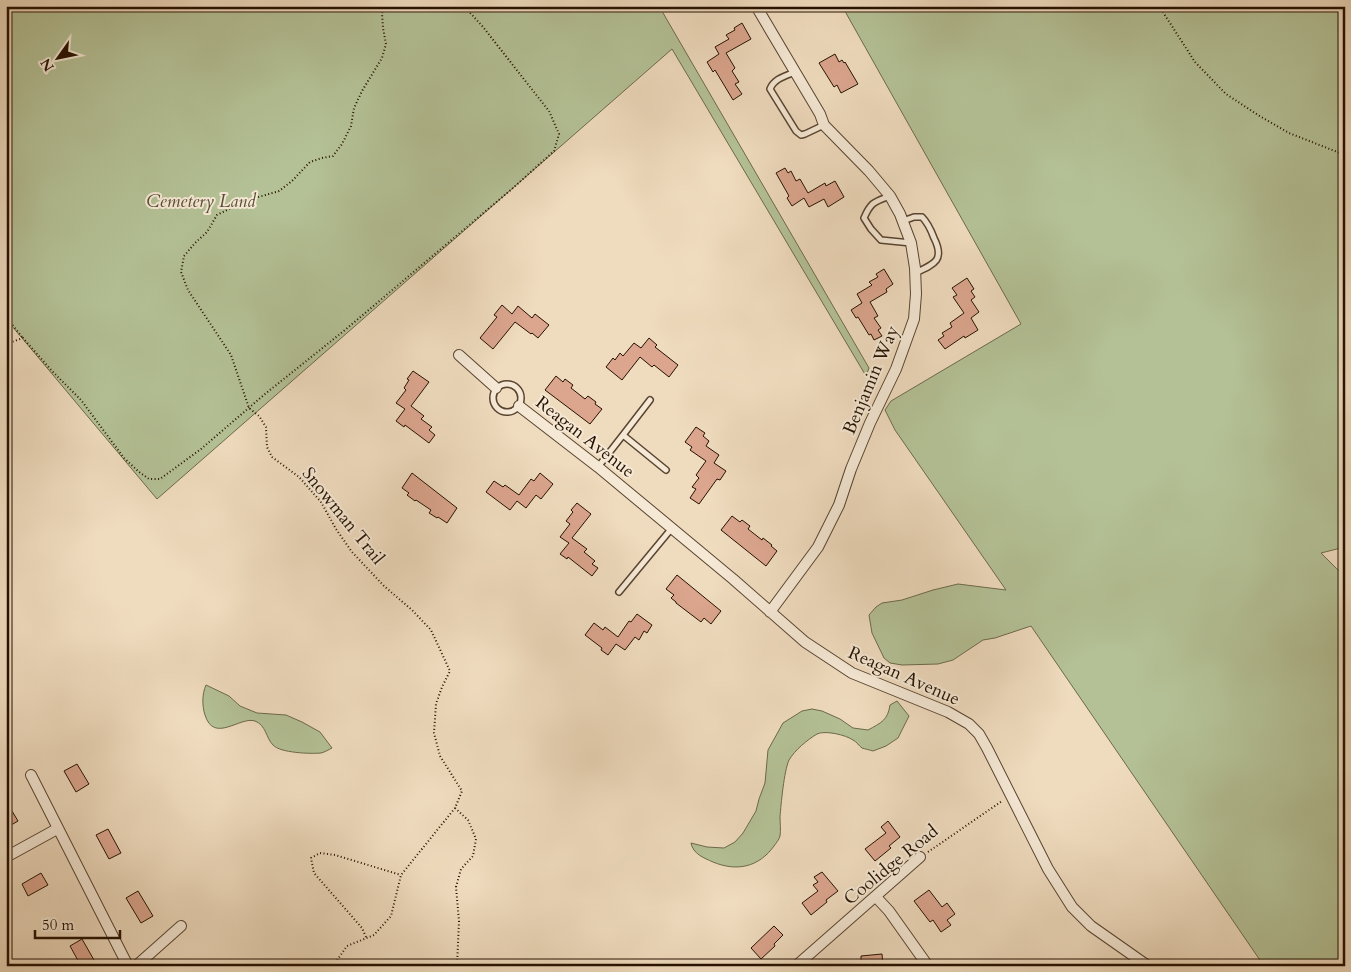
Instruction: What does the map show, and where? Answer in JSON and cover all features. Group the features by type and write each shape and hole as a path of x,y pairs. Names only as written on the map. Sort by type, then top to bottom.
{"street":[{"name":"Benjamin Way","path":"756,6 820,114 824,125 869,171 890,196 911,243 916,294 914,319 896,369 863,438 838,505 818,547 770,612"},
{"path":"459,356 496,388"},
{"name":"Reagan Avenue","path":"519,406 598,467 672,528 805,642 852,673 948,712 969,724 979,734 1048,870 1072,907 1091,926 1148,966"},
{"path":"30,775 128,966"},
{"path":"6,857 57,829"},
{"name":"Coolidge Road","path":"796,966 920,857"},
{"path":"876,897 889,911 928,966"},
{"path":"136,966 181,926"}],"lane":[{"path":"794,72 776,80 770,89 796,131 802,135 824,125"},
{"path":"890,196 873,202 864,218 870,229 881,240 911,243"},
{"path":"902,220 914,216 922,217 939,248 938,256 933,264 915,273"},
{"path":"506,383 517,386 522,396 519,406 515,410 508,412 497,408 493,398 496,388 506,383"},
{"path":"598,467 650,400"},
{"path":"623,435 666,470"},
{"path":"619,592 672,528"}],"path":[{"name":"Snowman Trail","path":"385,6 382,13 386,44 382,58 362,91 354,108 351,126 342,144 333,156 310,162 292,181 279,191 245,201 217,215 207,232 195,242 184,256 181,272 188,290 231,355 249,408 259,416 266,428 267,447 272,457 299,477 321,502 352,552 384,586 412,610 431,630 450,672 436,704 434,733 440,756 462,791 455,808"},
{"path":"6,317 52,371 81,400 124,458 139,472 149,480 160,478 174,469 201,449 265,394 345,330 554,151 559,134 549,111 483,27 464,6"},
{"path":"1159,6 1195,62 1226,94 1289,133 1345,155"},
{"path":"6,344 23,338"},
{"name":"Coolidge Road","path":"920,857 1010,795"},
{"path":"333,966 347,946 374,935 391,916 401,875 455,808 468,820 476,839 473,856 462,868 456,887 459,921 457,966"},
{"path":"366,938 362,928 314,873 311,858 320,853 335,855 401,875"}],"green space":[{"name":"Cemetery Land","path":"6,6 659,6 869,368 866,376 672,49 157,499 6,319"},
{"path":"842,6 1345,6 1345,547 1321,553 1345,577 1345,966 1264,966 1031,626 983,640 953,660 938,664 902,665 890,663 884,658 872,633 869,615 882,603 902,600 958,584 1006,590 895,430 885,410 891,401 1021,324"},
{"path":"206,685 229,696 240,706 257,713 286,715 302,722 320,732 332,748 322,753 282,750 273,745 261,725 255,721 249,720 228,727 214,727 209,723 204,711 203,696"},
{"path":"897,701 909,716 898,738 886,746 873,751 862,748 846,736 821,733 813,736 794,753 787,765 784,779 780,836 762,859 747,866 731,867 699,855 694,850 691,843 707,847 724,848 735,842 743,833 756,811 765,783 768,750 783,723 802,711 812,709 840,719 853,728 868,730 883,720 888,714 890,705"}],"building":[{"path":"742,23 751,39 726,53 735,68 732,71 739,82 735,84 742,94 733,100 715,70 713,72 707,62 719,54 715,47 729,39 726,35"},
{"path":"835,54 839,62 842,60 845,62 858,84 841,93 837,85 834,87 819,63"},
{"path":"785,168 788,173 791,171 796,181 800,179 808,193 825,183 826,186 835,181 844,197 828,207 824,199 809,207 804,198 792,206 787,198 789,196 776,173"},
{"path":"884,269 893,284 886,289 887,292 870,302 878,316 874,318 881,328 878,330 882,336 874,340 851,310 862,303 857,294 872,285 869,282 878,277 876,274"},
{"path":"967,278 974,289 971,291 975,297 971,300 979,312 971,318 978,330 965,338 964,336 945,349 938,340 944,336 942,333 952,327 950,323 964,313 953,297 957,295 952,288"},
{"path":"502,305 512,314 518,306 532,318 535,314 549,325 538,338 515,322 493,349 480,338 497,317 494,315"},
{"path":"649,338 657,345 655,347 678,365 669,377 640,357 622,380 606,367 620,353 623,356 634,343 641,348"},
{"path":"413,371 429,382 411,406 424,416 421,419 432,427 429,430 435,435 429,443 405,425 404,427 396,421 405,409 396,403 406,390 404,388 409,380 407,379"},
{"path":"556,376 563,382 565,379 573,385 571,388 585,399 588,396 602,409 590,424 545,390"},
{"path":"696,427 705,433 703,436 709,441 706,446 719,455 714,463 726,471 720,480 717,479 699,504 690,498 696,489 692,487 699,478 696,475 706,461 690,450 692,447 685,442"},
{"path":"412,473 457,508 447,523 429,513 431,510 407,495 409,493 402,488"},
{"path":"540,473 553,484 541,499 536,495 526,508 517,501 510,510 486,492 494,481 503,487 505,485 519,495 531,479 534,481"},
{"path":"577,503 591,514 572,538 587,549 584,552 595,561 592,564 598,568 592,576 568,557 567,559 560,554 569,543 560,537 570,524 566,521"},
{"path":"732,516 750,526 748,529 762,540 763,538 777,551 766,566 721,530"},
{"path":"677,575 721,611 711,624 704,618 701,622 671,598 674,595 666,589"},
{"path":"637,614 652,625 647,633 644,631 639,640 635,637 625,650 616,644 608,655 585,635 594,623 603,630 605,627 618,637 629,621 631,622"},
{"path":"77,764 89,784 76,792 64,771"},
{"path":"6,801 18,821 6,828"},
{"path":"888,821 900,837 889,846 891,848 875,861 865,849 886,833 881,827"},
{"path":"108,829 121,853 109,859 96,835"},
{"path":"822,872 838,891 811,915 802,903 818,891 813,885 818,882 814,877"},
{"path":"41,873 48,885 28,896 22,884"},
{"path":"929,890 942,907 947,903 955,914 947,920 951,925 941,932 933,920 930,922 914,901"},
{"path":"138,891 153,916 141,923 126,898"},
{"path":"774,926 783,935 774,944 775,946 761,959 751,948"},
{"path":"82,939 94,960 81,966 70,946"},
{"path":"882,954 883,966 861,966 861,956"}]}
